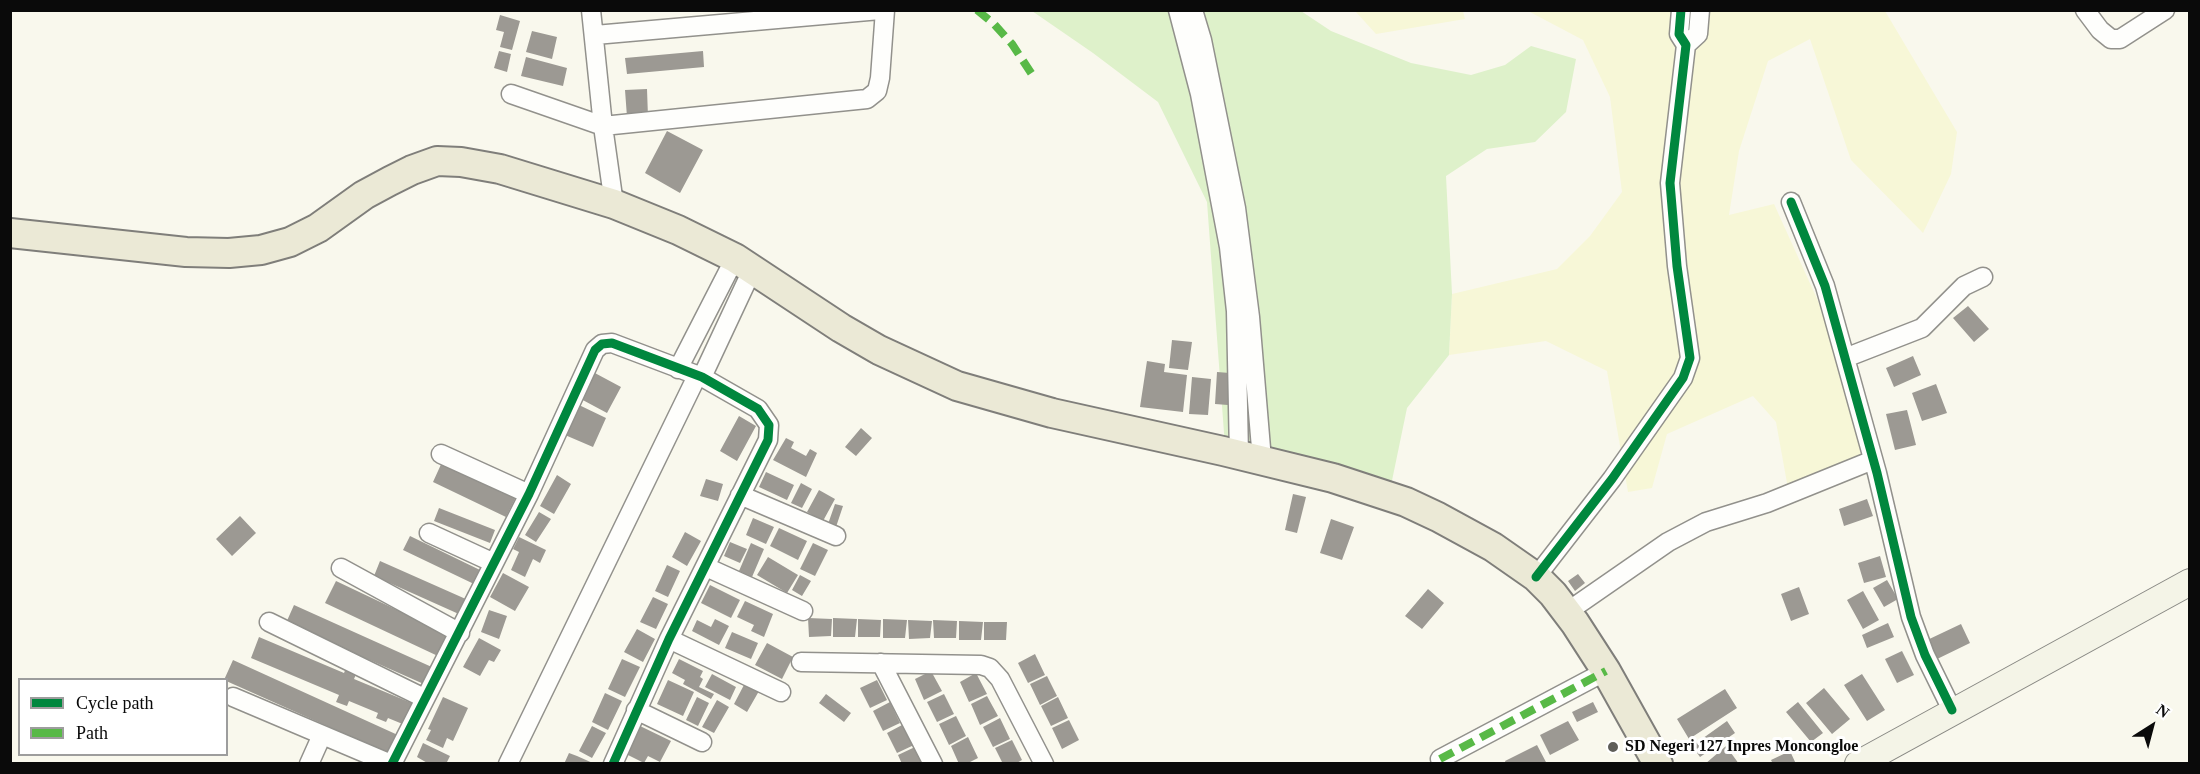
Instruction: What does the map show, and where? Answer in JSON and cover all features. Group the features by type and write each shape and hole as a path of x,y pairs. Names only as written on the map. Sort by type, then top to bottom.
{"main road":[{"path":"10,233 186,252 228,253 261,250 290,242 318,228 364,195 412,170 437,161 461,162 500,169 614,204 678,230 744,263 860,339 957,386 1042,410 1333,478 1406,502 1438,517 1493,547 1536,577 1553,594 1606,671 1658,764"}],"street":[{"path":"591,10 614,204"},
{"path":"511,94 603,126 867,99 877,91 880,78 882,10 699,18 595,35"},
{"path":"1178,10 1200,94 1229,247 1251,457"},
{"path":"1193,10 1202,40 1236,208 1250,317 1251,457"},
{"path":"1536,577 1612,478 1683,378 1690,358 1677,266 1670,183 1686,45 1679,34 1682,10"},
{"path":"1686,45 1698,34 1700,10"},
{"path":"2085,10 2100,30 2111,39 2120,39 2165,10"},
{"path":"1791,202 1825,286 1873,460 1911,616 1925,655 1952,710"},
{"path":"678,369 744,263"},
{"path":"508,764 700,377 744,263"},
{"path":"1845,358 1922,328 1964,286 1983,277"},
{"path":"233,697 392,764 529,494 595,350 602,344 621,346 700,377 758,409 769,426 768,440 669,639 613,764"},
{"path":"441,454 529,494"},
{"path":"1567,612 1668,542 1706,522 1767,503 1873,460"},
{"path":"740,495 836,536"},
{"path":"429,533 494,563"},
{"path":"706,567 803,611"},
{"path":"341,568 460,633"},
{"path":"1858,764 1952,710 2190,582"},
{"path":"269,622 424,698"},
{"path":"669,639 781,692"},
{"path":"801,662 981,665 990,668 1000,679 1044,764"},
{"path":"880,663 933,764"},
{"path":"1440,759 1606,671"},
{"path":"636,710 702,742"},
{"path":"309,764 322,735"}],"green space":[{"path":"1032,11 1301,11 1331,31 1411,63 1471,75 1505,65 1531,46 1576,59 1566,112 1535,142 1487,149 1446,176 1452,294 1449,355 1407,408 1389,495 1226,460 1207,202 1158,102"},
{"path":"1355,11 1463,11 1465,19 1376,34"},
{"path":"1528,11 1885,11 1957,132 1951,174 1923,233 1851,160 1810,39 1768,61 1739,151 1729,215 1774,204 1818,301 1849,390 1863,466 1789,494 1776,422 1753,396 1667,434 1652,488 1628,492 1607,371 1546,341 1449,355 1452,294 1557,269 1590,236 1622,192 1610,97 1583,40"}],"building":[{"path":"500,15 520,21 512,50 500,47 504,32 496,30"},
{"path":"532,31 557,37 552,59 526,52"},
{"path":"499,51 511,54 507,72 494,68"},
{"path":"703,51 704,67 627,74 625,58"},
{"path":"526,57 567,68 563,86 521,76"},
{"path":"647,89 648,117 627,117 625,90"},
{"path":"667,131 703,150 680,193 645,173"},
{"path":"1968,306 1989,329 1974,342 1953,318"},
{"path":"1172,340 1192,342 1188,370 1169,368"},
{"path":"1913,356 1921,375 1894,387 1886,368"},
{"path":"1147,361 1165,364 1164,372 1187,375 1183,412 1140,407"},
{"path":"593,372 621,387 607,413 579,398"},
{"path":"1217,372 1230,373 1228,405 1215,404"},
{"path":"1192,377 1211,379 1208,415 1189,414"},
{"path":"1936,384 1947,413 1922,421 1912,393"},
{"path":"579,405 606,418 593,447 565,435"},
{"path":"1907,410 1916,445 1895,450 1886,414"},
{"path":"739,416 756,426 737,461 720,451"},
{"path":"861,428 872,438 856,456 845,447"},
{"path":"786,438 794,442 791,448 806,456 810,449 817,453 806,477 773,460"},
{"path":"443,460 517,495 506,517 433,482"},
{"path":"766,472 794,485 787,500 759,487"},
{"path":"557,475 571,484 554,514 540,506"},
{"path":"706,479 723,484 718,501 700,496"},
{"path":"801,483 812,489 802,508 791,503"},
{"path":"819,490 835,499 823,521 807,512"},
{"path":"1293,494 1306,497 1297,533 1285,530"},
{"path":"1867,499 1873,516 1844,526 1839,509"},
{"path":"835,504 843,506 836,527 828,524"},
{"path":"439,508 495,530 490,543 434,521"},
{"path":"539,512 551,519 536,542 525,535"},
{"path":"240,516 256,533 232,556 216,539"},
{"path":"753,518 774,527 766,544 746,535"},
{"path":"1331,519 1354,527 1342,560 1320,553"},
{"path":"779,528 807,541 798,560 770,546"},
{"path":"685,532 701,541 687,566 672,557"},
{"path":"410,536 480,570 474,584 403,550"},
{"path":"519,537 546,550 540,563 533,559 525,577 511,570 519,552 513,549"},
{"path":"730,542 747,549 740,563 724,556"},
{"path":"751,543 764,549 752,577 739,571"},
{"path":"813,543 828,550 815,576 800,569"},
{"path":"1880,556 1886,577 1864,583 1858,563"},
{"path":"768,557 798,575 787,593 757,575"},
{"path":"380,561 468,600 461,615 374,576"},
{"path":"667,565 680,571 668,597 655,591"},
{"path":"503,573 529,587 515,611 490,597"},
{"path":"1578,574 1585,583 1575,591 1568,581"},
{"path":"800,575 811,581 802,596 792,590"},
{"path":"1887,580 1898,599 1884,607 1873,588"},
{"path":"336,581 450,635 440,657 325,603"},
{"path":"710,585 740,600 731,618 701,603"},
{"path":"1799,587 1809,614 1791,621 1781,594"},
{"path":"1428,589 1444,603 1422,629 1405,616"},
{"path":"1863,591 1879,620 1863,629 1847,600"},
{"path":"653,597 668,604 656,629 640,622"},
{"path":"745,601 773,614 764,637 751,631 754,625 737,617"},
{"path":"294,605 434,668 426,685 286,623"},
{"path":"489,610 507,616 499,639 481,632"},
{"path":"808,618 832,619 831,636 809,637"},
{"path":"833,618 857,619 855,637 833,637"},
{"path":"715,619 729,626 719,645 692,631 697,620 711,627"},
{"path":"858,619 881,620 880,637 858,637"},
{"path":"883,619 907,620 905,638 883,638"},
{"path":"908,620 932,621 930,638 909,639"},
{"path":"933,620 957,621 956,638 934,638"},
{"path":"959,621 983,622 981,640 959,640"},
{"path":"984,622 1007,622 1006,640 984,640"},
{"path":"1888,623 1894,637 1867,648 1862,635"},
{"path":"1961,624 1970,643 1933,661 1923,642"},
{"path":"637,629 655,639 643,662 624,652"},
{"path":"732,632 758,643 751,659 725,648"},
{"path":"259,637 344,673 346,668 357,672 354,679 414,704 405,725 388,718 386,722 376,718 378,713 349,701 347,706 336,702 339,695 251,658"},
{"path":"479,638 501,650 494,662 489,660 480,676 463,667"},
{"path":"767,643 793,657 782,679 755,665"},
{"path":"1902,651 1914,675 1897,683 1885,659"},
{"path":"1035,654 1045,675 1028,683 1018,663"},
{"path":"622,659 640,667 625,697 608,689"},
{"path":"679,659 703,671 700,677 703,679 699,687 714,694 711,699 683,684 685,680 672,673"},
{"path":"233,660 400,736 392,755 228,682 228,678 225,678"},
{"path":"931,671 942,691 924,700 915,679"},
{"path":"976,673 987,694 969,702 960,682"},
{"path":"712,674 736,687 730,700 705,687"},
{"path":"1862,674 1885,710 1867,721 1844,685"},
{"path":"1047,676 1057,696 1040,705 1030,684"},
{"path":"668,680 694,692 683,716 657,704"},
{"path":"877,680 887,700 870,708 860,688"},
{"path":"745,683 759,691 747,712 734,704"},
{"path":"1824,688 1850,719 1832,734 1806,703"},
{"path":"1725,689 1737,708 1689,739 1677,719"},
{"path":"605,693 622,701 608,730 592,722"},
{"path":"826,694 851,713 844,722 819,703"},
{"path":"944,694 954,714 937,722 927,702"},
{"path":"987,696 998,716 980,725 971,704"},
{"path":"443,697 468,708 453,741 447,738 443,748 426,740 431,730 428,729"},
{"path":"697,697 709,703 698,726 686,720"},
{"path":"1058,697 1068,718 1051,726 1041,706"},
{"path":"717,700 729,707 714,733 702,727"},
{"path":"890,702 900,723 883,731 873,711"},
{"path":"1593,702 1598,712 1577,722 1572,712"},
{"path":"1798,702 1823,733 1811,742 1786,712"},
{"path":"956,716 966,736 949,745 939,724"},
{"path":"1000,718 1010,739 993,747 983,727"},
{"path":"1069,720 1079,740 1062,749 1052,728"},
{"path":"1568,721 1579,740 1550,755 1540,735"},
{"path":"1727,721 1735,733 1700,757 1692,746"},
{"path":"904,724 914,745 897,753 887,733"},
{"path":"638,725 671,741 660,762 648,756 644,763 624,753"},
{"path":"592,726 606,733 592,758 579,751"},
{"path":"968,737 978,758 966,764 959,764 951,746"},
{"path":"1012,740 1022,760 1015,764 1003,764 995,748"},
{"path":"423,743 450,756 446,764 429,764 417,757"},
{"path":"1537,745 1547,764 1506,764 1505,761"},
{"path":"1726,746 1739,764 1705,764"},
{"path":"915,747 924,764 902,764 898,755"},
{"path":"1790,751 1796,764 1773,764 1771,760"},
{"path":"569,753 577,756 595,764 564,764"}],"marked path":[{"path":"977,10 994,24 1012,44 1035,79"},
{"path":"1440,759 1606,671"}],"cycle path":[{"path":"1536,577 1612,479 1683,378 1690,358 1677,266 1670,183 1686,45 1679,34 1681,10"},
{"path":"1791,202 1825,286 1877,473 1911,617 1925,655 1952,710"},
{"path":"392,764 529,494 595,350 602,344 612,343 702,377 758,409 769,425 768,440 669,639 613,764"}],"place":[{"name":"SD Negeri 127 Inpres Moncongloe","path":"1613,747"}]}
